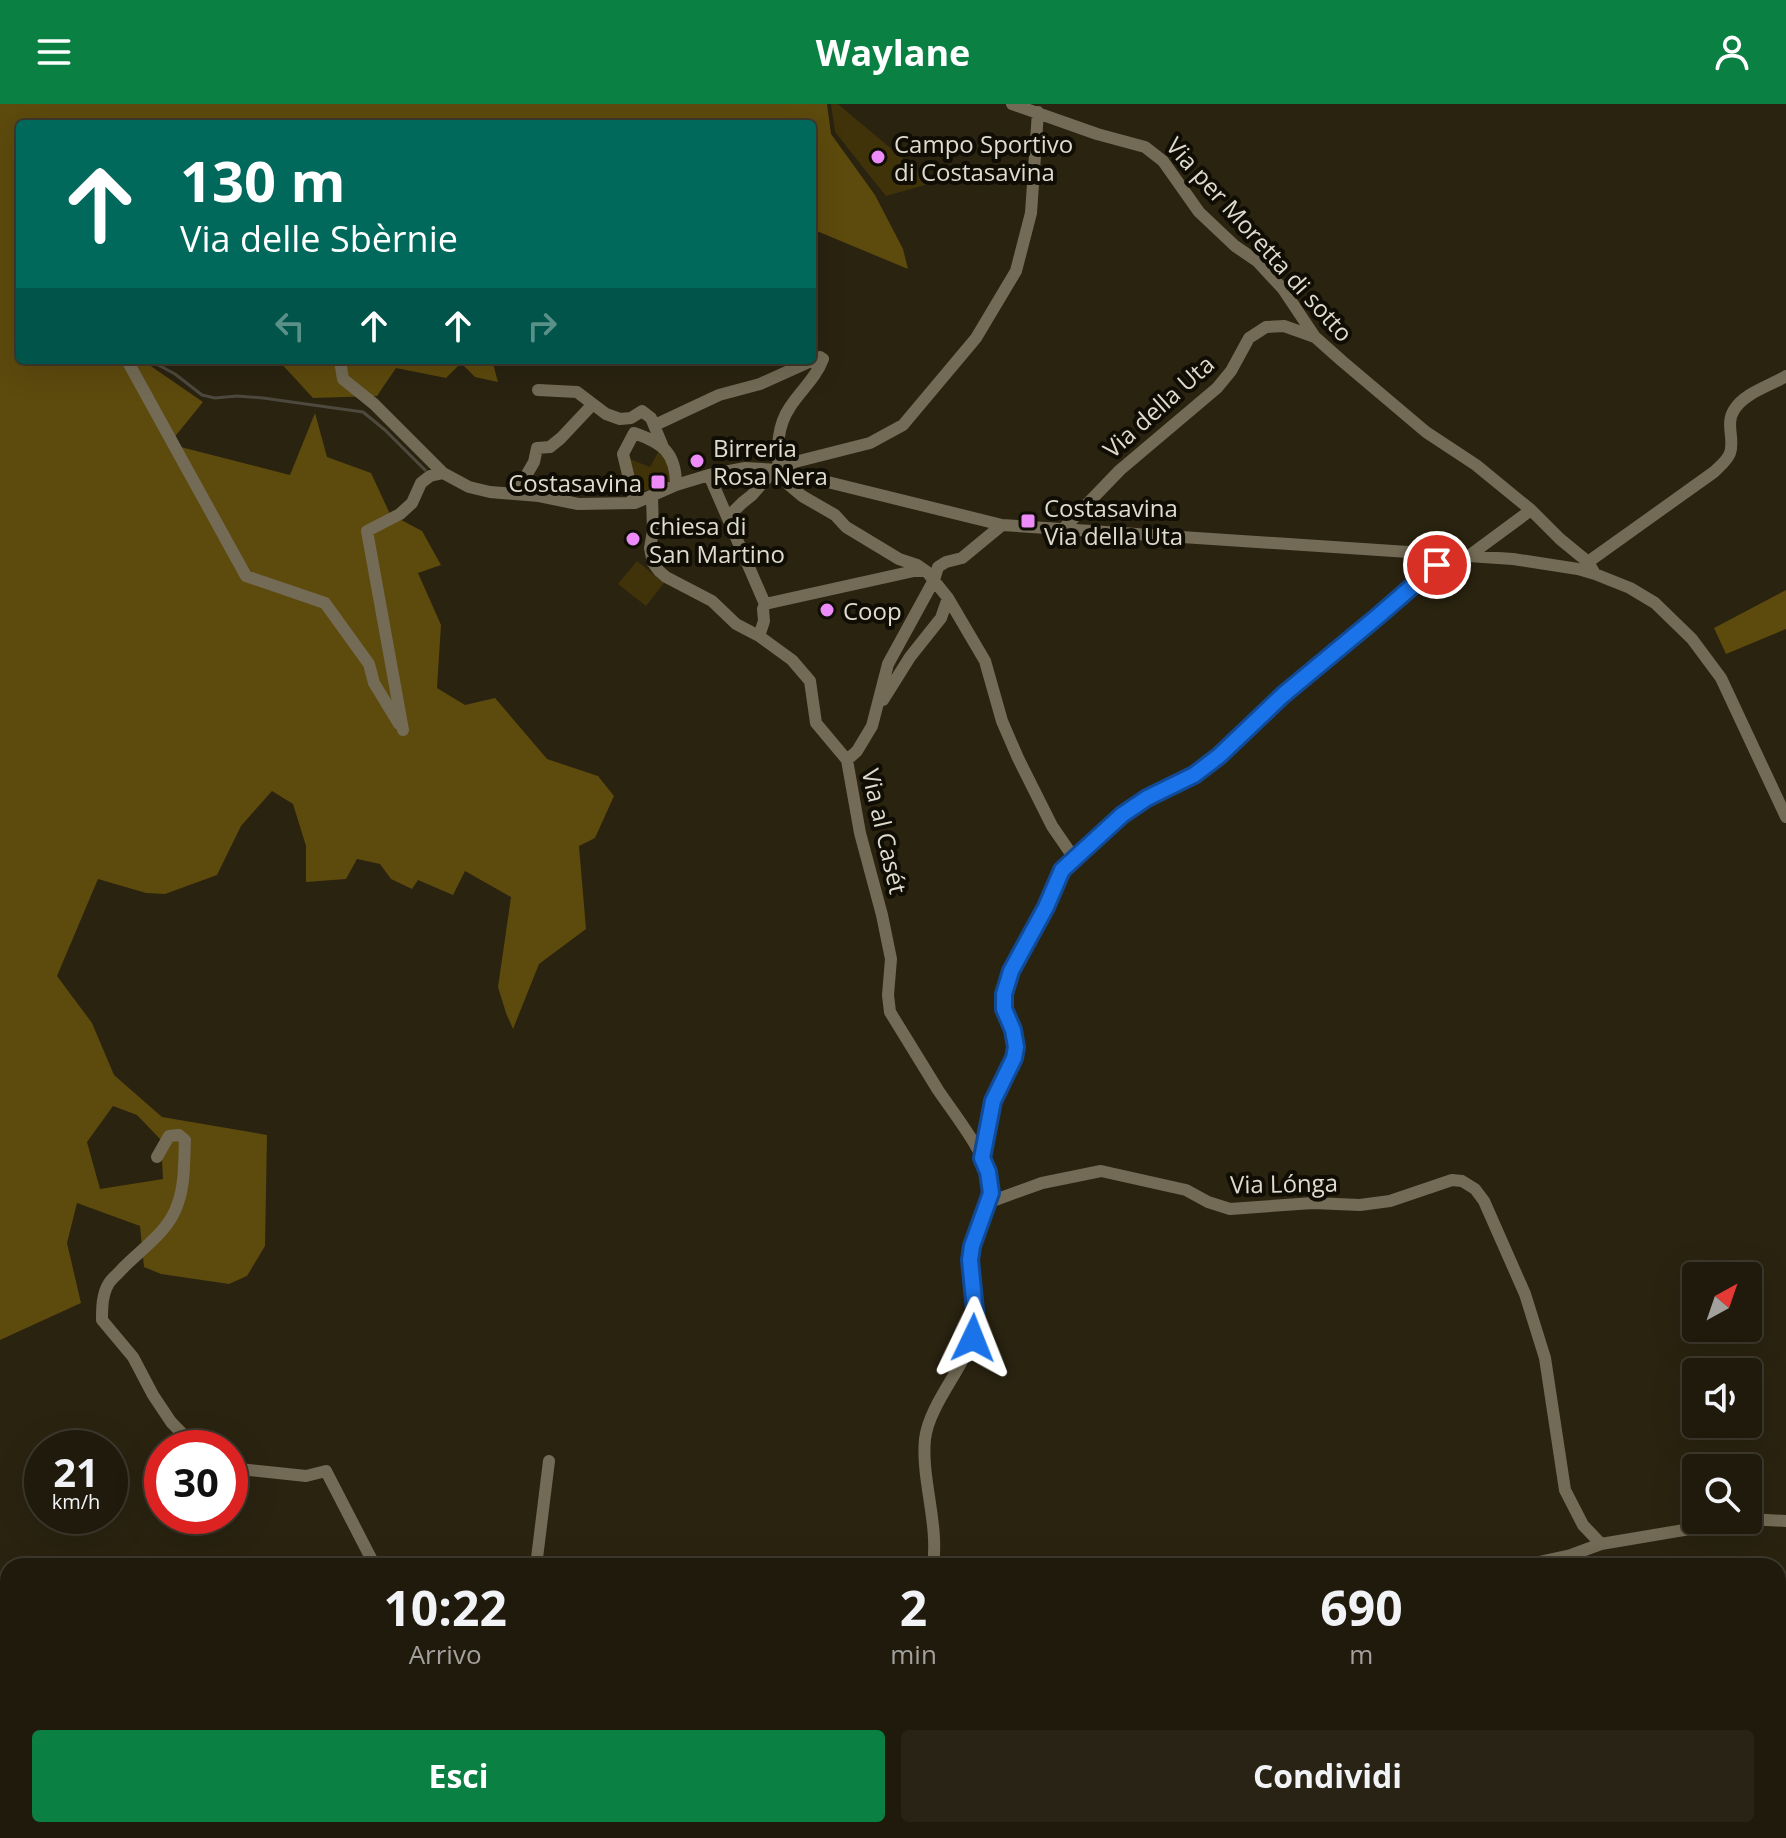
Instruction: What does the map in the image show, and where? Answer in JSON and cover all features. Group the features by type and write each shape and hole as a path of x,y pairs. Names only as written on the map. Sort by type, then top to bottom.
{"street":[{"name":"Via per Moretta di sotto","path":"1015,105 1145,147 1163,161 1199,212 1235,246 1257,261 1283,289 1315,337 1426,432 1476,465 1531,510 1588,562 1595,574"},
{"path":"728,517 779,470 791,463 870,443 903,425 976,338 1016,271 1031,213 1038,112"},
{"path":"1293,305 1284,326 1315,337"},
{"name":"Via della Uta","path":"1062,530 1120,470 1217,388 1231,371 1249,338 1266,327 1284,326"},
{"path":"816,359 823,359 818,371 789,407 782,421 777,447 779,470 789,485 835,515 846,527 899,559 917,565 948,598 985,661 1002,721 1018,758 1052,826 1074,858"},
{"path":"129,364 246,576 325,603 369,664 374,683 403,730 367,531 400,514 412,503 421,483 430,476 443,473"},
{"path":"655,425 719,395 760,384 804,364"},
{"path":"341,367 343,379 374,404 443,473 469,487 490,492 539,496 578,504 635,503 709,475 745,468 779,470 1002,525 1470,555 1513,559 1595,574 1630,588 1655,603 1692,639 1721,678 1786,817"},
{"path":"1588,562 1714,472 1731,450 1729,429 1736,407 1786,376"},
{"path":"538,390 577,392 606,414 620,419 631,418 642,411 651,418 676,470 676,485"},
{"path":"516,493 534,462 537,448 550,447 592,405"},
{"path":"635,503 623,454 634,433 663,447"},
{"path":"709,475 765,604 759,636"},
{"name":"Via al Casét","path":"652,496 650,548 653,563 659,571 712,601 736,624 792,660 810,681 816,723 847,760 860,833 891,959 890,1012 982,1158"},
{"path":"1470,555 1531,510"},
{"path":"847,760 857,751 872,726 888,664 930,576 946,562 962,558 1002,525"},
{"path":"933,1558 926,1436 973,1338 976,1320 970,1260 991,1193 982,1158 993,1101 1014,1058 1016,1047 1004,1009 1004,994 1011,971 1062,870 1122,815 1147,798 1194,775 1219,756 1283,695 1451,554"},
{"path":"765,604 914,571 930,576"},
{"path":"877,709 910,657 941,618 948,598"},
{"path":"157,1157 169,1136 179,1135 185,1140 184,1173 178,1203 158,1237 109,1283 102,1302 102,1320 133,1357 153,1395 179,1430"},
{"name":"Via Lónga","path":"987,1203 1042,1183 1101,1171 1186,1190 1230,1209 1313,1203 1360,1205 1390,1201 1452,1180 1462,1181 1475,1189 1484,1201 1525,1294 1545,1358 1565,1490 1583,1525 1601,1544"},
{"path":"537,1558 549,1461"},
{"path":"248,1470 306,1476 326,1471 371,1558"},
{"path":"1762,1520 1786,1521"},
{"path":"1557,1558 1601,1544 1682,1531"},
{"path":"1106,1838 1115,1838"}],"shaded area":[{"path":"0,104 827,104 831,134 875,195 903,249 908,269 816,231 816,120 16,120 16,364 148,364 203,402 169,444 290,475 315,413 327,457 371,473 390,514 422,531 441,565 418,573 441,625 437,688 465,705 495,698 547,759 598,776 614,796 595,838 579,846 586,929 539,964 513,1029 498,987 511,897 465,871 453,895 418,880 412,889 391,879 380,864 357,859 346,879 306,882 306,846 293,804 272,791 241,826 217,875 165,894 146,893 98,879 57,976 92,1023 114,1075 162,1117 267,1135 265,1246 247,1276 229,1284 161,1274 144,1267 140,1226 77,1203 67,1243 81,1303 0,1340","holes":["113,1106 137,1115 161,1140 163,1179 100,1189 87,1142"]},
{"name":"Campo Sportivo di Costasavina","path":"831,104 838,104 932,183 886,196 835,132"},
{"path":"282,364 460,364 446,378 396,368 377,396 313,398"},
{"path":"462,364 493,364 498,382 475,377"},
{"path":"661,447 676,479 634,495 627,458 650,467"},
{"path":"637,561 664,583 646,606 618,584"},
{"path":"1786,590 1786,629 1726,654 1714,628"}],"waterway":[{"path":"156,364 202,395 263,398 363,412 425,470"}],"place":[{"name":"Campo Sportivo di Costasavina","path":"878,157"},
{"name":"Birreria Rosa Nera","path":"697,461"},
{"name":"Costasavina","path":"658,482"},
{"name":"Costasavina Via della Uta","path":"1028,521"},
{"name":"chiesa di San Martino","path":"633,539"},
{"name":"Coop","path":"827,610"}],"route":[{"path":"973,1338 976,1320 970,1260 991,1193 982,1158 993,1101 1014,1058 1016,1047 1004,1009 1004,994 1011,971 1062,870 1122,815 1147,798 1194,775 1219,756 1283,695 1437,565"}]}
